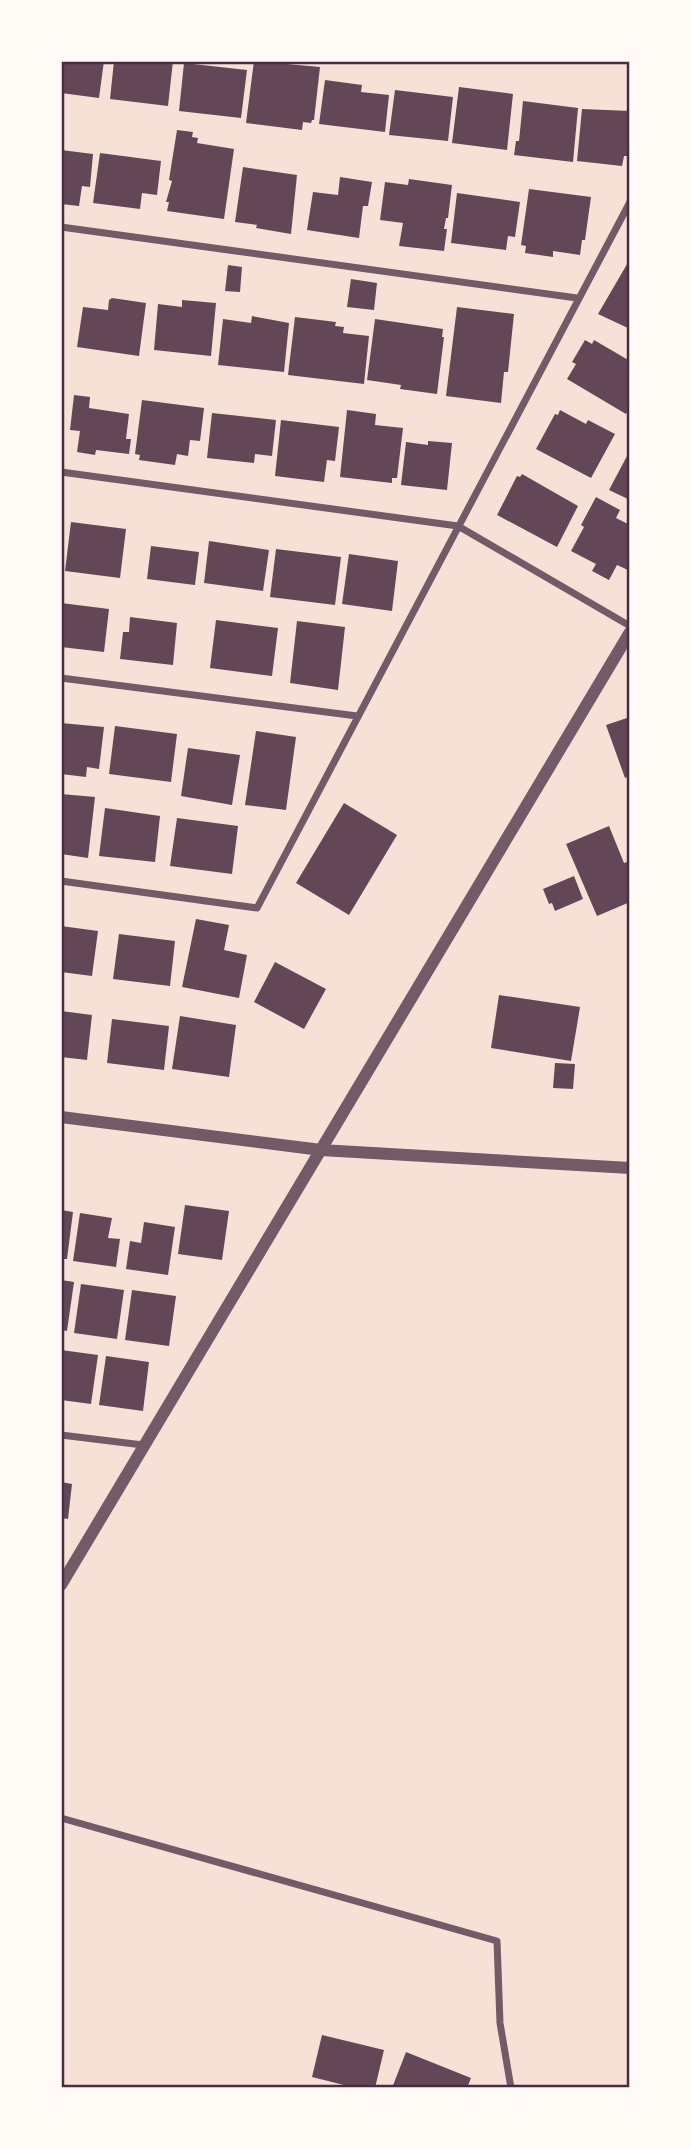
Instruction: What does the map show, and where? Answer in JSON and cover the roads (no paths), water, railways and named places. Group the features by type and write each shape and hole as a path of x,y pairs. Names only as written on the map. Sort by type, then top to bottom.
{"street":[{"path":"61,881 257,908 630,202"},
{"path":"61,227 577,298"},
{"path":"61,472 457,526 630,626"},
{"path":"61,1584 630,632"},
{"path":"61,678 357,716"},
{"path":"61,1117 321,1150 630,1167"},
{"path":"61,1435 143,1445"},
{"path":"61,1818 497,1941 500,2023 511,2088"}]}
